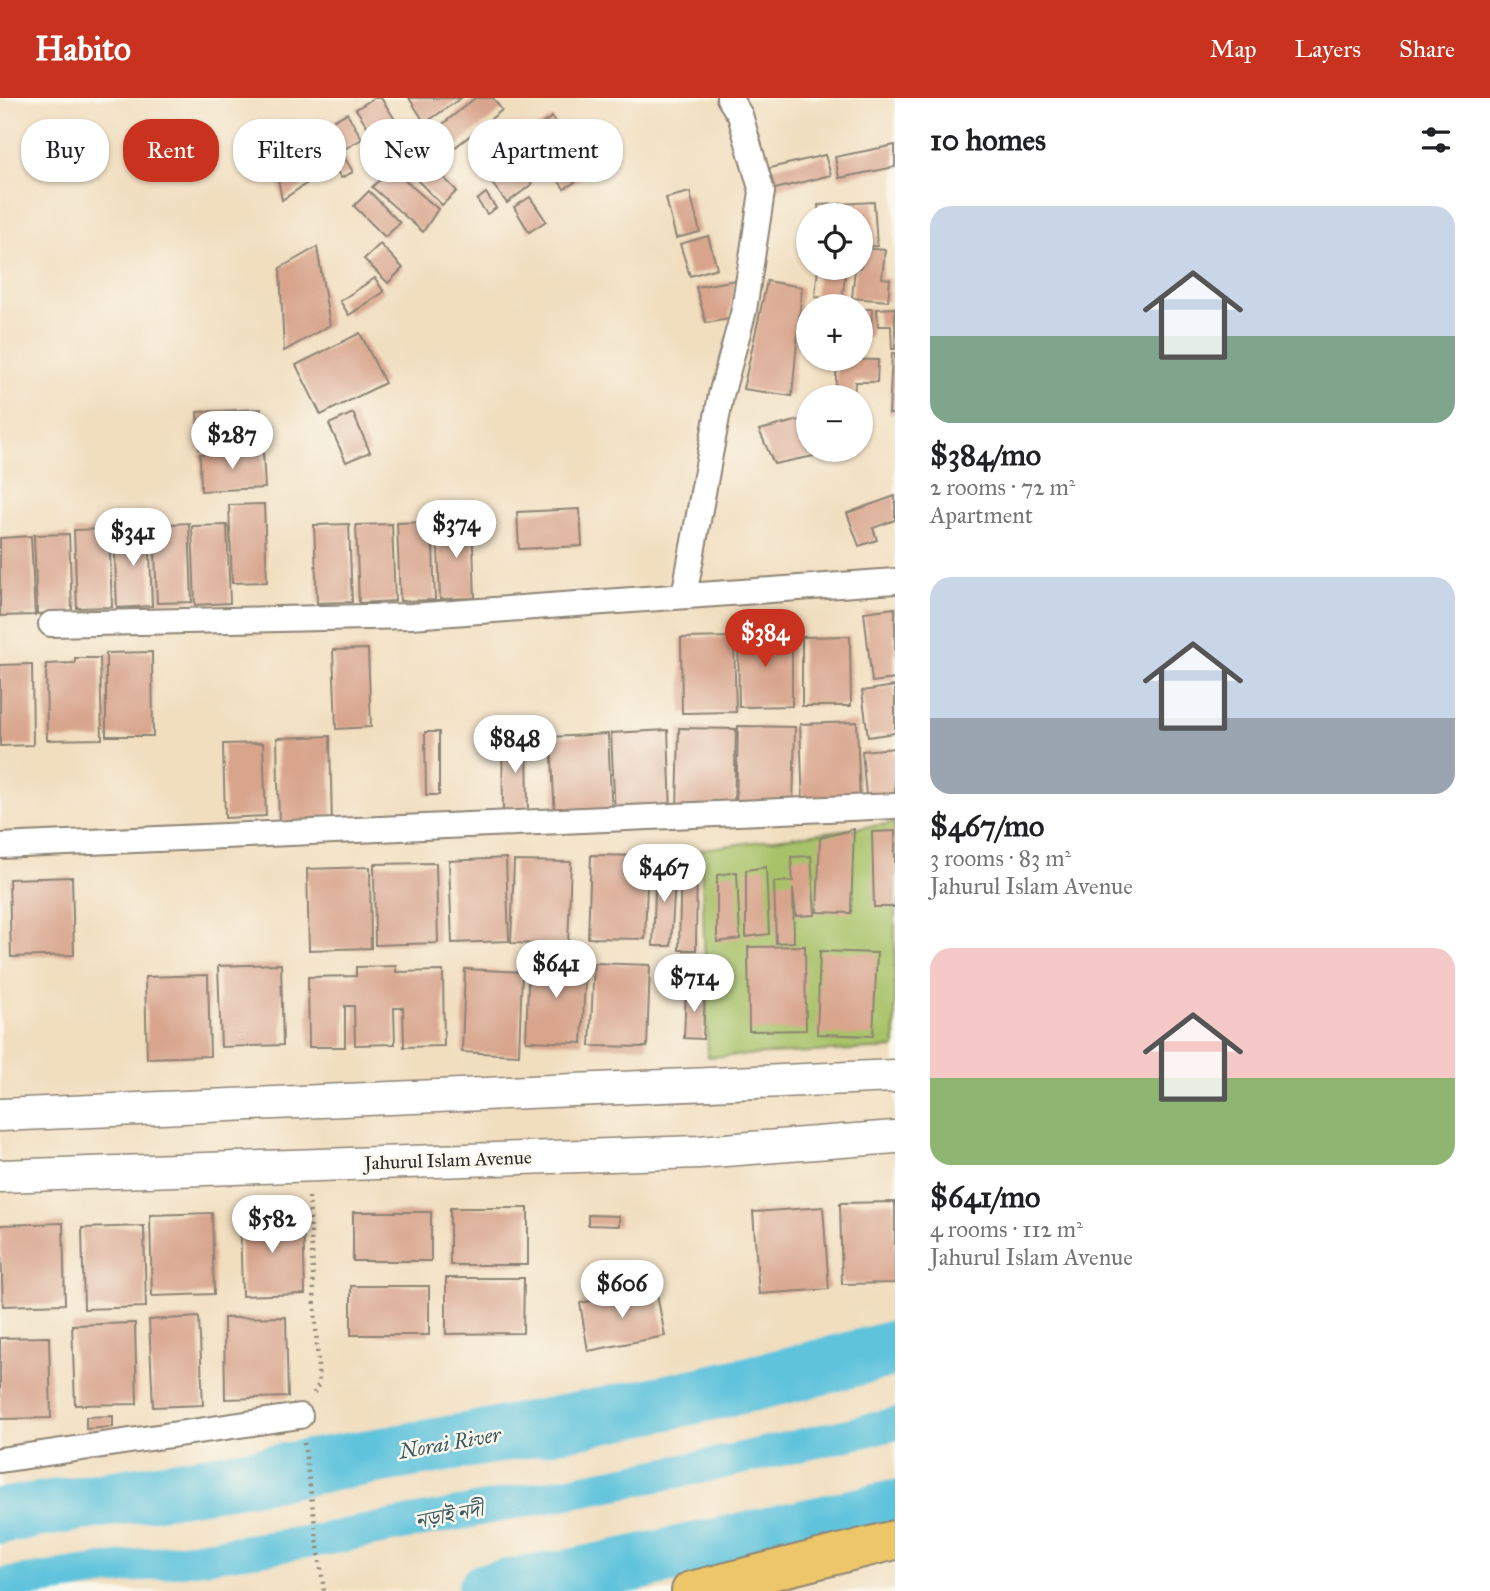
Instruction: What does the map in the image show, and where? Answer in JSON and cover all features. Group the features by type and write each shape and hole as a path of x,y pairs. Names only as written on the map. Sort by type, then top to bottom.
{"main road":[{"path":"691,1591 895,1540"},
{"path":"796,1591 895,1565"}],"street":[{"path":"684,596 722,395 744,310 762,192 740,115 729,98"},
{"path":"51,624 411,616 895,581"},
{"path":"0,846 895,806"},
{"path":"0,1115 895,1076"},
{"name":"Jahurul Islam Avenue","path":"0,1176 698,1152 895,1137"},
{"path":"0,1460 300,1416"}],"path":[{"path":"307,1164 319,1384 300,1416 324,1591"}],"green space":[{"path":"895,823 895,1048 708,1057 701,849"}],"building":[{"path":"374,98 381,98 395,119 363,119 356,109"},
{"path":"409,98 461,98 431,119 422,119"},
{"path":"475,98 493,98 502,110 491,119 468,119 468,137 454,148 454,119 449,119"},
{"path":"347,113 360,140 346,148 346,119 336,119"},
{"path":"895,145 895,167 839,178 835,157"},
{"path":"825,155 831,175 771,190 766,169"},
{"path":"346,160 353,172 346,176"},
{"path":"279,182 309,182 282,200"},
{"path":"378,182 407,182 438,209 423,232 372,187"},
{"path":"419,182 448,182 457,191 442,205"},
{"path":"491,182 531,182 532,184 507,203"},
{"path":"560,182 575,182 564,189"},
{"path":"369,191 400,223 385,237 354,206"},
{"path":"690,192 700,232 676,238 666,198"},
{"path":"486,193 496,208 487,214 477,200"},
{"path":"530,197 546,221 529,232 514,207"},
{"path":"874,202 877,246 873,246 873,203 855,203"},
{"path":"708,236 717,268 690,276 680,244"},
{"path":"380,244 403,268 388,283 364,259"},
{"path":"317,247 330,325 284,351 280,268"},
{"path":"873,249 885,250 882,278 890,279 888,301 873,300 873,294 852,294 854,280 873,280"},
{"path":"375,278 384,292 349,315 340,301"},
{"path":"736,280 729,319 706,323 696,287"},
{"path":"817,280 844,280 843,294 815,294"},
{"path":"767,281 802,287 801,294 796,294 796,352 792,396 743,389"},
{"path":"895,308 895,349 892,349 891,326 878,326 877,309"},
{"path":"360,333 385,383 321,415 296,365"},
{"path":"892,353 895,353 895,414 889,414"},
{"path":"873,360 878,360 877,382 836,385 836,371 873,371"},
{"path":"261,409 263,446 199,449 197,412"},
{"path":"353,413 370,452 346,462 329,424"},
{"path":"796,421 796,460 774,464 759,430"},
{"path":"263,452 265,488 201,491 200,454"},
{"path":"895,496 895,520 873,528 877,540 859,546 847,513"},
{"path":"264,504 267,582 232,583 229,505"},
{"path":"580,509 582,546 519,549 517,512"},
{"path":"472,520 475,598 440,599 437,521"},
{"path":"432,522 435,600 400,601 397,523"},
{"path":"189,523 192,602 157,603 154,525"},
{"path":"349,524 352,602 317,603 314,525"},
{"path":"392,524 395,601 359,603 356,525"},
{"path":"227,525 230,603 195,605 192,526"},
{"path":"149,528 152,606 117,608 114,530"},
{"path":"109,529 112,607 77,608 74,530"},
{"path":"69,534 72,612 37,614 34,535"},
{"path":"31,536 35,615 0,616 0,538"},
{"path":"895,608 895,679 872,682 864,612"},
{"path":"738,632 792,632 792,706 739,707"},
{"path":"850,636 851,706 802,706 802,637"},
{"path":"734,637 736,712 682,713 681,638"},
{"path":"368,649 371,727 336,729 333,650"},
{"path":"152,652 153,736 106,736 106,653"},
{"path":"75,658 100,658 102,739 47,740 46,664 75,663"},
{"path":"32,664 33,745 0,746 0,665"},
{"path":"895,686 895,733 868,737 862,691"},
{"path":"857,722 860,805 803,807 800,724"},
{"path":"738,726 795,727 793,810 736,809"},
{"path":"679,728 736,729 734,811 677,811"},
{"path":"668,730 671,813 615,816 611,733"},
{"path":"425,732 439,732 439,795 426,795"},
{"path":"608,734 612,817 555,820 551,737"},
{"path":"330,736 332,825 279,827 277,738"},
{"path":"527,737 528,812 503,813 502,738"},
{"path":"263,743 266,816 225,818 223,744"},
{"path":"895,748 895,793 866,795 862,751"},
{"path":"854,829 851,913 817,912 820,838"},
{"path":"895,831 895,907 874,907 872,832"},
{"path":"591,855 648,856 645,939 588,938"},
{"path":"681,855 697,855 696,950 679,950"},
{"path":"811,856 815,915 796,916 793,889 794,942 776,943 774,882 793,881 791,857"},
{"path":"506,858 509,941 452,943 449,861"},
{"path":"514,861 571,862 568,945 511,943"},
{"path":"436,863 438,943 375,945 374,864"},
{"path":"656,863 676,863 671,946 653,946"},
{"path":"370,867 371,948 309,950 307,869"},
{"path":"766,867 769,934 746,937 746,870"},
{"path":"737,872 740,939 717,942 717,875"},
{"path":"72,877 74,955 11,957 9,879"},
{"path":"805,946 806,1030 749,1031 748,947"},
{"path":"820,951 877,953 873,1036 817,1034"},
{"path":"529,958 586,960 582,1043 526,1041"},
{"path":"594,963 650,965 647,1047 590,1046"},
{"path":"281,964 283,1045 221,1047 218,966"},
{"path":"396,966 396,972 443,971 444,1046 404,1047 403,1008 394,1008 395,1044 355,1045 354,1006 345,1006 345,1047 309,1047 308,977 356,976 356,967"},
{"path":"465,969 522,972 519,1055 462,1052"},
{"path":"208,975 210,1056 147,1058 145,977"},
{"path":"686,990 705,991 703,1039 684,1038"},
{"path":"895,1202 895,1283 842,1284 840,1203"},
{"path":"823,1207 829,1289 759,1294 753,1212"},
{"path":"450,1208 528,1208 528,1265 450,1265"},
{"path":"353,1212 431,1212 431,1261 353,1261"},
{"path":"212,1213 214,1294 152,1296 150,1215"},
{"path":"303,1214 305,1294 242,1296 240,1215"},
{"path":"588,1215 619,1216 619,1226 588,1225"},
{"path":"63,1223 65,1304 3,1306 0,1225"},
{"path":"144,1226 146,1307 84,1309 82,1228"},
{"path":"446,1278 524,1278 523,1333 446,1334"},
{"path":"351,1286 429,1286 429,1335 351,1335"},
{"path":"656,1289 665,1336 588,1351 580,1303"},
{"path":"199,1317 203,1405 153,1407 149,1320"},
{"path":"286,1317 288,1397 225,1399 224,1318"},
{"path":"135,1323 137,1404 75,1405 72,1325"},
{"path":"49,1337 51,1418 0,1419 0,1338"},
{"path":"113,1416 113,1427 86,1429 86,1417"}],"waterway":[{"name":"Norai River","path":"0,1516 338,1463 562,1423 674,1401 895,1348"},
{"name":"নড়াই নদী","path":"0,1585 321,1540 712,1465 895,1424"},
{"name":"Norai River","path":"485,1591 576,1576 895,1508"}]}
